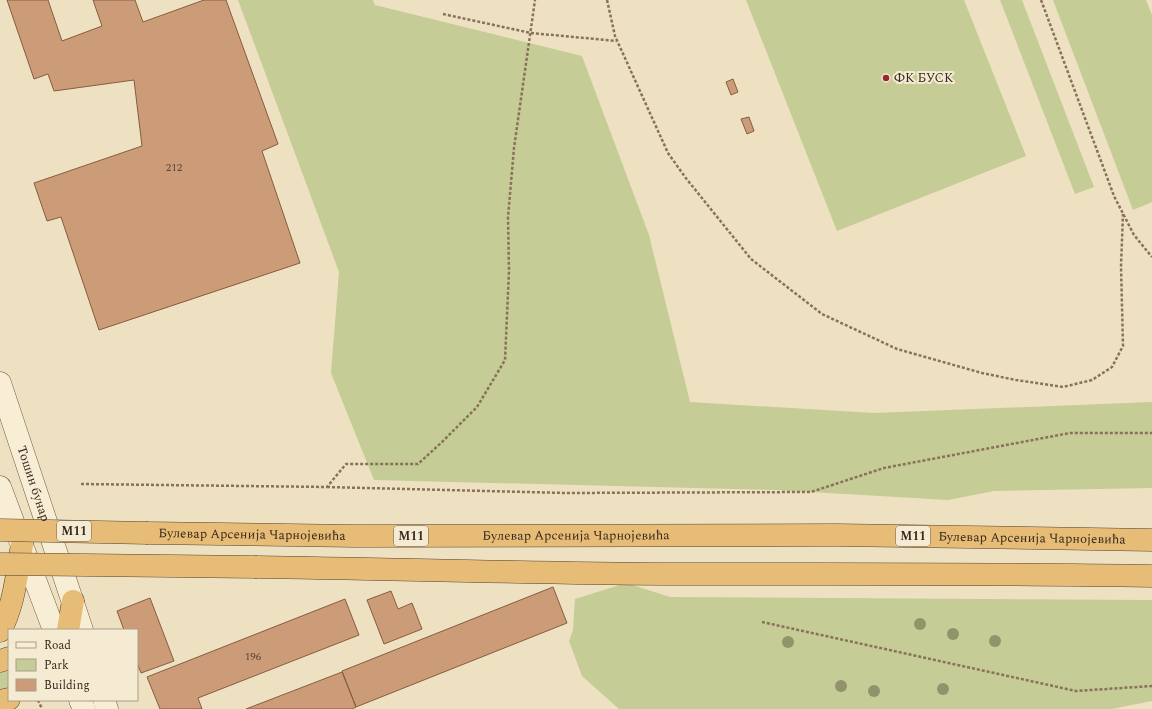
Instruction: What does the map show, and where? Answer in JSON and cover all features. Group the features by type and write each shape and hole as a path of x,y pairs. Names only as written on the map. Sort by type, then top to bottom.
{"highway":[{"name":"Булевар Арсенија Чарнојевића","path":"0,530 354,536 845,535 1152,540"},
{"path":"0,631 7,615 14,588 22,545"},
{"path":"0,564 662,574 913,573 1152,576"},
{"path":"68,629 73,601"}],"main road":[{"name":"Тошин бунар","path":"0,383 82,629"},
{"path":"0,487 54,629"}],"path":[{"path":"327,487 346,464 418,464 477,407 505,360 509,271 508,217 514,148 535,0"},
{"path":"607,0 617,41 668,152 685,177 751,259 822,314 897,349 982,373 1016,380 1063,386 1092,380 1112,367 1123,346 1121,266 1123,214"},
{"path":"1041,0 1114,196 1134,235 1152,257"},
{"path":"443,14 531,33 617,41"},
{"path":"81,484 327,487 566,493 811,492 884,468 1070,433 1152,433"},
{"path":"762,622 1076,691 1152,686"}],"green space":[{"path":"238,0 373,0 375,5 582,56 649,235 690,402 874,413 1152,402 1152,488 994,491 948,500 776,490 374,480 331,373 339,272"},
{"name":"ФК БУСК","path":"746,0 964,0 1026,156 837,231"},
{"path":"1000,0 1022,0 1094,187 1075,194"},
{"path":"1053,0 1146,0 1152,15 1152,202 1133,210"},
{"path":"626,583 670,597 1152,600 1152,701 1112,709 619,709 582,676 569,641 573,630 575,599"},
{"path":"8,671 8,689 0,693 0,673"}],"building":[{"path":"7,0 48,0 62,41 102,26 93,0 135,0 143,22 204,0 226,0 278,144 262,151 300,263 99,330 61,217 47,221 34,183 142,146 134,80 54,91 48,74 34,79"},
{"path":"733,79 738,92 731,95 726,82"},
{"path":"749,117 754,131 747,134 741,119"},
{"path":"553,587 567,623 356,707 342,671"},
{"path":"391,591 398,609 412,603 422,629 384,644 367,600"},
{"path":"150,598 174,661 141,673 138,666 138,629 124,629 117,611"},
{"path":"345,599 359,635 198,698 202,709 160,709 147,677"},
{"path":"342,672 356,707 352,709 246,709"}],"place":[{"name":"ФК БУСК","path":"886,78"}]}
